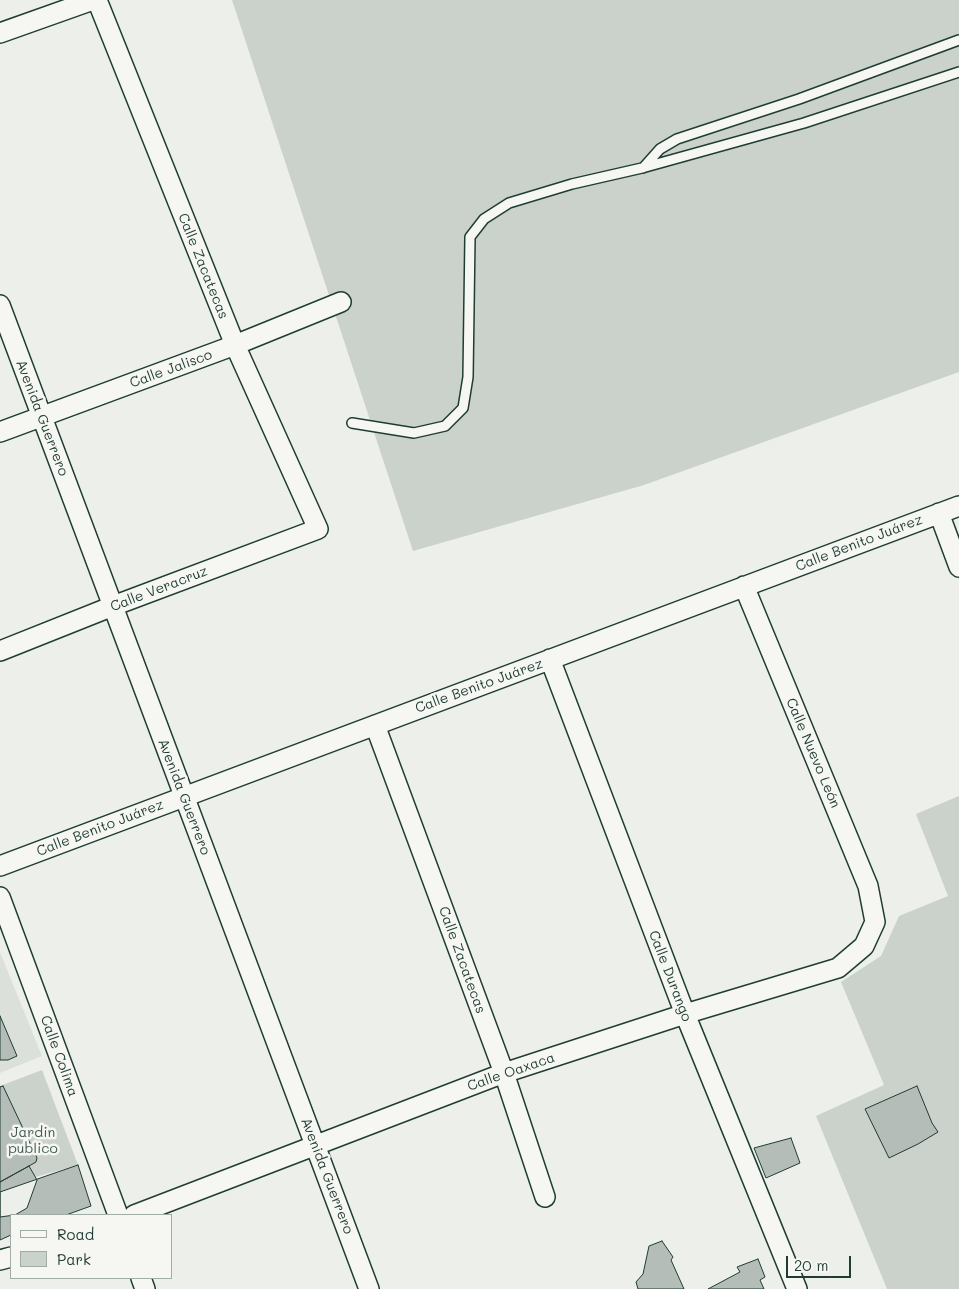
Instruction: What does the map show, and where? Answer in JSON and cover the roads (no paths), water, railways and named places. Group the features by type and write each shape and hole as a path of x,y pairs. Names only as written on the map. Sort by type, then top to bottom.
{"street":[{"path":"0,33 92,0"},
{"name":"Calle Zacatecas","path":"97,0 235,345 318,529"},
{"name":"Calle Jalisco","path":"0,432 235,345 341,302"},
{"name":"Avenida Guerrero","path":"0,305 369,1289"},
{"name":"Calle Benito Juárez","path":"0,866 959,506"},
{"path":"939,513 959,567"},
{"name":"Calle Veracruz","path":"0,652 113,606 318,529"},
{"name":"Calle Nuevo León","path":"744,586 868,886 875,922"},
{"name":"Calle Durango","path":"550,659 684,1014 797,1289"},
{"name":"Calle Zacatecas","path":"375,725 504,1073 545,1197"},
{"name":"Calle Colima","path":"0,897 118,1214"},
{"name":"Calle Oaxaca","path":"137,1214 504,1073 684,1014 838,968 864,946 875,922"}],"lane":[{"path":"642,168 660,148 677,139 799,99 959,40"},
{"path":"352,423 414,433 445,426 463,408 468,377 470,238 484,219 509,203 572,184 642,168 804,123 959,72"}],"park label":[{"name":"Jardin publico","path":"33,1142"}]}
